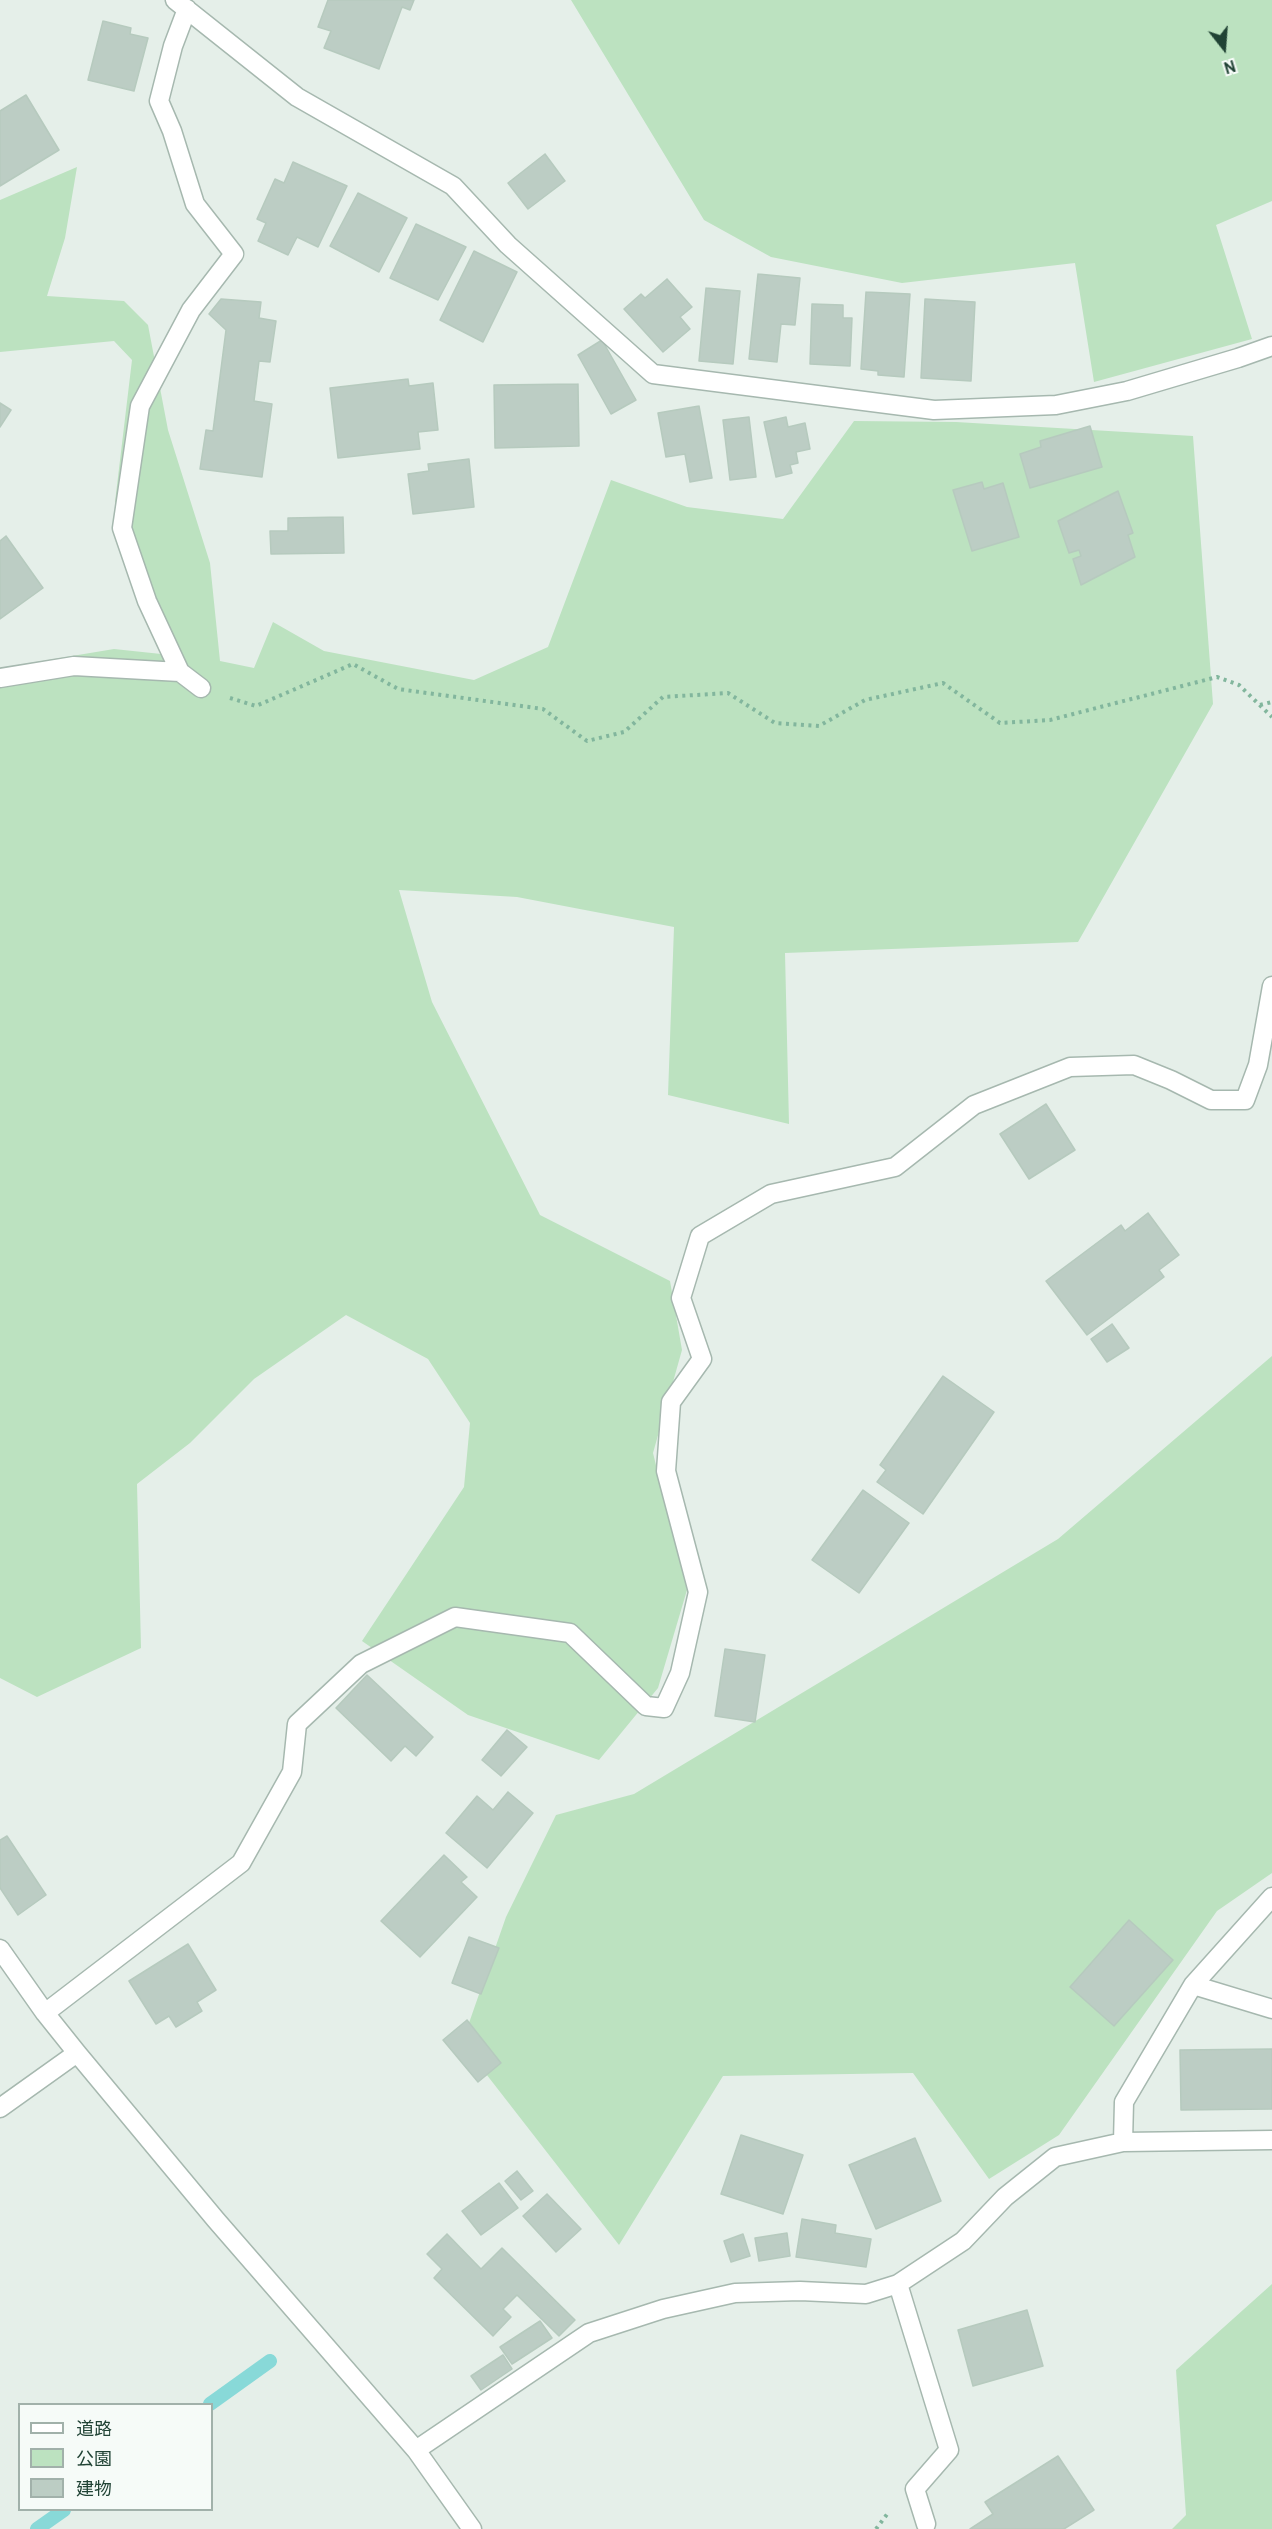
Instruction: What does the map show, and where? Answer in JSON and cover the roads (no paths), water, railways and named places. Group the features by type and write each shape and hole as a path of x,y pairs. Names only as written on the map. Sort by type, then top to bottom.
{"street":[{"path":"201,688 180,672 147,601 122,528 140,406 191,310 234,254 195,204 172,131 159,101 181,4 297,97 453,186 508,245 652,374 934,410 1018,407 1056,405 1127,391 1272,346"},
{"path":"0,678 74,666 180,672"},
{"path":"45,2013 241,1863 292,1772 297,1724 361,1664 455,1617 570,1633 646,1706 664,1708 680,1673 698,1593 666,1471 671,1402 702,1359 681,1298 700,1236 771,1194 896,1167 974,1105 1070,1067 1134,1065 1171,1080 1210,1100 1245,1100 1258,1065 1272,986"},
{"path":"1123,2142 1124,2102 1193,1985 1272,1897"},
{"path":"0,1949 45,2013 77,2053 216,2220 416,2450 472,2529"},
{"path":"1193,1985 1272,2009"},
{"path":"0,2108 77,2053"},
{"path":"416,2450 589,2333 663,2309 735,2293 800,2291 866,2294 898,2284 963,2241 1005,2197 1055,2157 1123,2142 1272,2140"},
{"path":"898,2284 949,2450 915,2489 926,2524"}],"waterway":[{"path":"211,2403 270,2361"},
{"path":"37,2529 63,2511"}]}
